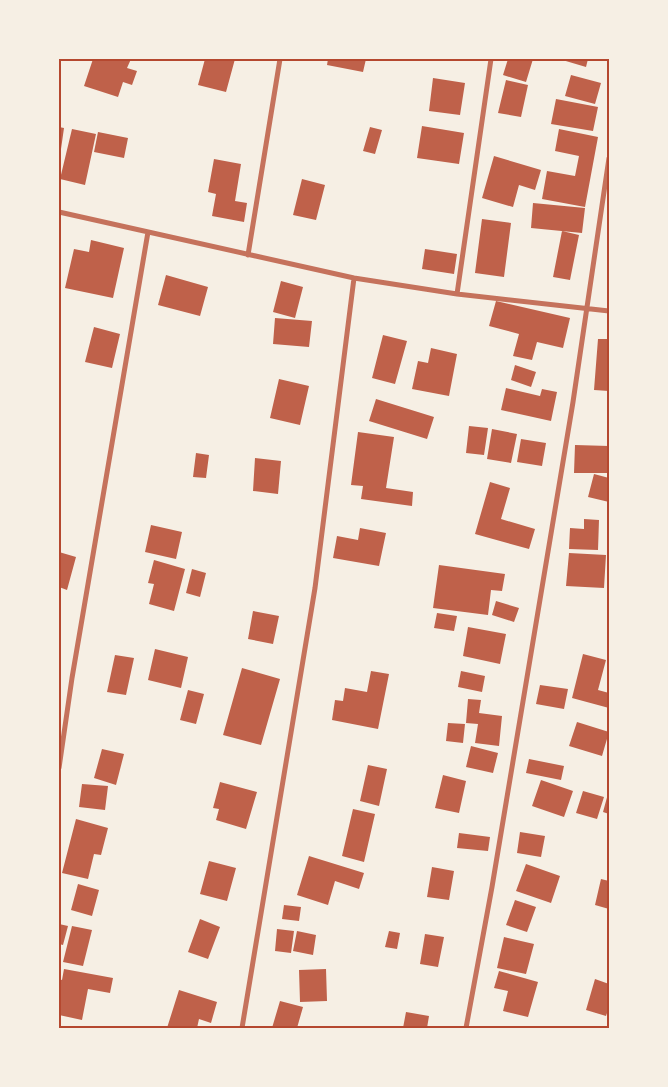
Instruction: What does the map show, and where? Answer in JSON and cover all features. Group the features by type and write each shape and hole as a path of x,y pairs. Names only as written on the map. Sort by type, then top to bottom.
{"street":[{"path":"248,255 280,59"},
{"path":"457,294 491,59"},
{"path":"466,1028 571,412 609,158"},
{"path":"59,212 354,278 457,294 609,311"},
{"path":"59,768 148,232"},
{"path":"242,1028 315,588 354,278"}],"building":[{"path":"93,59 131,59 127,68 137,71 132,85 123,82 118,97 84,86"},
{"path":"205,59 235,59 226,92 198,85"},
{"path":"328,59 366,59 363,72 327,65"},
{"path":"508,59 533,59 526,82 503,75"},
{"path":"559,59 588,59 586,67"},
{"path":"571,75 601,83 595,104 565,96"},
{"path":"433,78 465,83 460,115 429,111"},
{"path":"506,80 528,85 521,117 498,113"},
{"path":"556,99 598,107 593,131 551,124"},
{"path":"422,126 464,133 459,164 417,158"},
{"path":"59,127 64,128 60,156 59,156"},
{"path":"370,127 382,130 375,154 363,151"},
{"path":"72,129 96,134 85,185 60,179"},
{"path":"559,129 598,137 585,207 542,199 547,171 575,176 579,156 555,151"},
{"path":"98,132 128,138 124,158 94,152"},
{"path":"494,156 541,170 535,190 519,185 513,207 482,198"},
{"path":"214,159 241,164 235,201 247,203 244,222 212,216 216,194 208,192"},
{"path":"302,179 325,185 316,220 293,215"},
{"path":"533,203 585,208 582,233 531,228"},
{"path":"482,219 511,223 504,277 475,273"},
{"path":"562,231 579,235 570,280 553,277"},
{"path":"91,240 124,248 113,298 65,288 74,249 89,252"},
{"path":"425,249 457,254 454,274 422,269"},
{"path":"166,275 208,287 200,316 158,305"},
{"path":"281,281 303,287 295,318 273,312"},
{"path":"496,301 570,318 563,348 537,342 532,360 513,356 519,334 489,326"},
{"path":"275,318 312,321 309,347 273,344"},
{"path":"94,327 120,334 112,368 85,362"},
{"path":"383,335 407,341 395,384 372,378"},
{"path":"598,339 609,339 609,391 594,390"},
{"path":"431,348 457,354 449,396 412,389 418,361 428,363"},
{"path":"515,365 536,372 531,387 511,380"},
{"path":"279,379 309,386 300,425 270,418"},
{"path":"506,388 540,396 542,389 557,392 551,421 501,410"},
{"path":"376,399 434,417 427,439 369,421"},
{"path":"469,426 488,428 484,455 466,453"},
{"path":"492,429 517,434 511,463 487,459"},
{"path":"358,432 394,437 386,488 413,492 412,506 361,499 363,486 351,485"},
{"path":"521,439 546,443 542,466 517,462"},
{"path":"575,445 609,446 609,473 574,473"},
{"path":"196,453 209,455 206,478 193,477"},
{"path":"255,458 281,461 278,494 253,491"},
{"path":"594,474 609,478 609,502 588,497"},
{"path":"490,482 510,488 501,519 535,529 529,549 475,534"},
{"path":"584,519 599,520 598,550 569,549 570,528 584,529"},
{"path":"151,525 182,532 176,559 145,552"},
{"path":"360,528 386,533 379,566 333,558 337,536 358,540"},
{"path":"59,552 76,557 67,590 59,587"},
{"path":"569,553 606,555 604,588 566,586"},
{"path":"154,560 185,569 174,611 149,604 154,584 148,583"},
{"path":"439,565 505,574 502,591 491,590 488,615 433,608"},
{"path":"192,569 206,573 200,597 186,593"},
{"path":"496,601 519,608 514,622 492,615"},
{"path":"253,611 279,616 273,644 248,639"},
{"path":"437,613 457,616 454,631 434,628"},
{"path":"468,627 506,634 500,664 463,656"},
{"path":"155,649 188,657 181,688 148,680"},
{"path":"583,654 606,660 598,690 609,693 609,708 572,698"},
{"path":"115,655 134,658 126,695 107,692"},
{"path":"242,668 280,679 261,745 223,735"},
{"path":"371,671 389,674 378,729 332,720 335,700 343,701 345,688 367,692"},
{"path":"461,671 485,676 482,692 458,687"},
{"path":"540,685 568,689 564,709 536,704"},
{"path":"188,690 204,694 196,724 180,720"},
{"path":"468,699 481,700 479,713 502,716 499,746 475,743 478,724 466,723"},
{"path":"577,722 609,732 602,756 569,746"},
{"path":"448,723 465,724 463,743 446,741"},
{"path":"471,746 498,753 493,773 466,767"},
{"path":"102,749 124,754 116,785 94,778"},
{"path":"529,759 564,766 561,780 526,773"},
{"path":"368,765 387,769 379,806 360,801"},
{"path":"443,775 466,781 459,813 435,808"},
{"path":"541,780 573,791 564,817 532,806"},
{"path":"220,782 257,792 246,829 216,820 219,809 213,808"},
{"path":"82,784 108,786 105,810 79,807"},
{"path":"609,790 609,814 603,812"},
{"path":"583,791 604,797 597,819 576,813"},
{"path":"353,809 375,814 364,862 342,856"},
{"path":"76,819 108,828 101,855 94,854 88,879 62,873"},
{"path":"520,832 545,836 541,857 517,853"},
{"path":"459,833 490,837 488,851 457,848"},
{"path":"309,856 364,873 359,889 335,881 328,905 297,895"},
{"path":"209,861 236,868 227,901 200,894"},
{"path":"526,864 560,876 551,903 516,891"},
{"path":"432,867 454,871 449,900 427,897"},
{"path":"601,879 609,881 609,909 595,905"},
{"path":"78,884 99,890 92,916 71,910"},
{"path":"515,900 536,907 527,932 506,925"},
{"path":"284,905 301,907 299,921 282,919"},
{"path":"200,919 220,927 208,959 188,952"},
{"path":"59,924 68,926 63,945 59,944"},
{"path":"72,926 92,930 83,966 63,962"},
{"path":"277,929 294,931 291,953 275,951"},
{"path":"297,931 316,935 313,955 293,951"},
{"path":"389,931 400,933 397,949 385,947"},
{"path":"425,934 444,937 438,967 420,964"},
{"path":"504,937 534,944 526,974 497,968"},
{"path":"64,969 113,978 110,993 88,989 82,1020 59,1015 59,979 62,980"},
{"path":"326,969 327,1001 300,1002 299,970"},
{"path":"499,971 538,982 528,1017 503,1011 508,991 494,988"},
{"path":"595,979 609,984 609,1007 606,1016 586,1010"},
{"path":"179,990 217,1002 211,1023 199,1019 197,1028 167,1028"},
{"path":"280,1001 303,1007 297,1028 272,1028"},
{"path":"406,1012 429,1016 427,1028 403,1028"}]}
